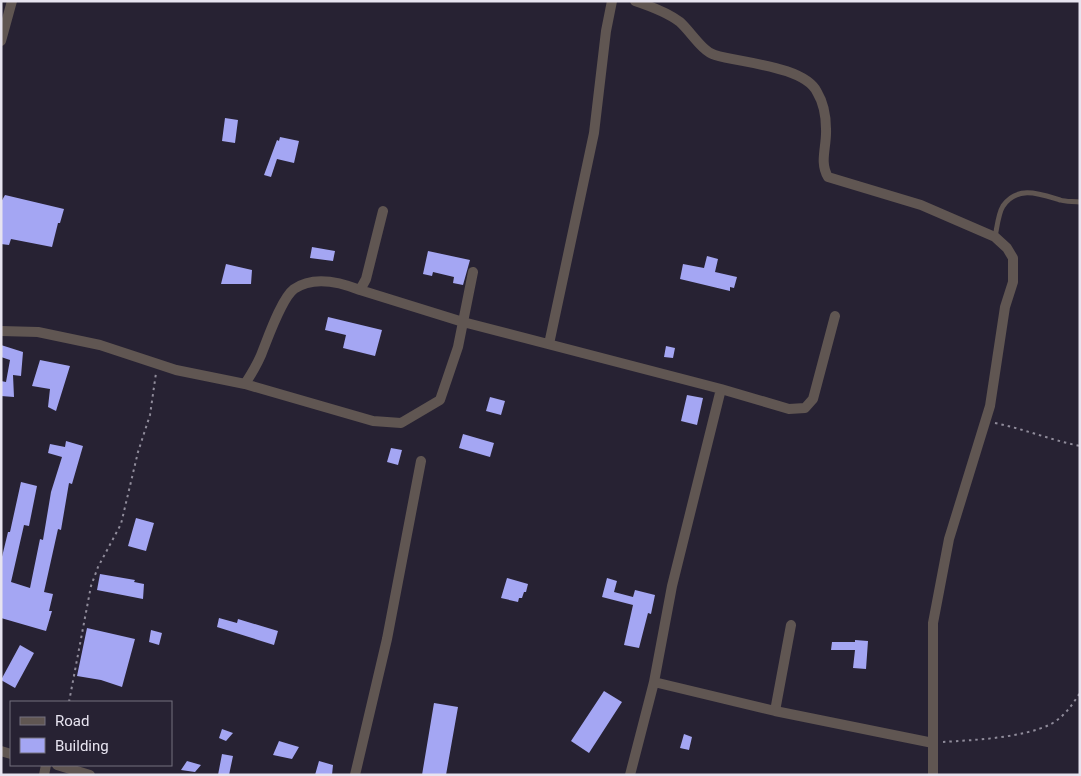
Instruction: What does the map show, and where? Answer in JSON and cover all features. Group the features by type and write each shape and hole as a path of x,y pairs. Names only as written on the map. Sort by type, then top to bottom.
{"street":[{"path":"1,41 12,1"},
{"path":"550,344 594,133 606,31 612,1"},
{"path":"635,1 659,10 678,21 691,33 706,52 792,73 806,81 816,90 821,100 826,129 823,160 828,177 921,205 995,238 1007,248 1013,258 1014,282 1005,307 990,406 949,539 933,623 933,775"},
{"path":"360,290 366,279 383,211"},
{"path":"1,331 38,332 100,345 176,370 245,384 373,421 401,423 440,400 458,346 473,272"},
{"path":"245,384 263,352 274,320 293,289 323,281 338,282 463,322 721,389 789,409 804,408 814,399 835,316"},
{"path":"630,775 654,682 672,586 721,389"},
{"path":"355,775 387,639 421,461"},
{"path":"775,711 791,625"},
{"path":"654,682 775,711 933,743"},
{"path":"60,766 90,775"}],"lane":[{"path":"995,238 1002,207 1014,195 1022,192 1041,194 1062,201 1080,202"}],"path":[{"path":"69,701 91,586 98,567 121,524 138,452 150,415 158,364"},
{"path":"984,421 1026,430 1061,442 1080,446"},
{"path":"933,743 981,740 1033,730 1052,724 1069,710 1080,693"}],"building":[{"path":"225,118 238,120 235,143 222,141"},
{"path":"280,137 299,141 294,163 277,159 271,177 264,175 277,140 279,141"},
{"path":"5,195 64,209 60,223 58,223 52,247 11,239 9,245 1,244 1,202"},
{"path":"312,247 335,251 333,261 310,258"},
{"path":"428,251 470,260 463,285 453,283 454,277 433,272 432,276 423,274"},
{"path":"707,256 718,259 715,272 737,277 734,288 730,287 730,291 680,279 683,264 704,268"},
{"path":"226,264 252,270 251,284 221,284"},
{"path":"328,317 382,330 375,356 343,348 346,335 325,330"},
{"path":"1,345 23,352 21,376 13,375 14,397 1,396 1,381 6,382 10,360 1,357"},
{"path":"666,346 675,348 673,358 664,357"},
{"path":"40,360 70,366 56,411 48,407 50,389 32,386"},
{"path":"687,395 703,398 697,425 681,421"},
{"path":"490,397 505,401 501,415 486,411"},
{"path":"463,434 494,443 490,457 459,448"},
{"path":"66,441 83,446 72,484 69,483 61,530 58,529 44,592 53,594 49,611 52,611 46,631 1,618 1,561 8,532 10,532 21,482 37,486 29,526 24,525 11,582 30,588 40,539 43,540 51,492 62,457 48,453 50,444 65,447"},
{"path":"391,448 402,450 398,465 387,462"},
{"path":"136,518 154,523 146,551 128,546"},
{"path":"100,574 135,580 134,582 144,584 143,599 97,590"},
{"path":"507,578 528,584 526,592 524,592 522,598 519,598 518,602 501,598"},
{"path":"607,578 617,581 614,592 633,597 635,590 655,595 651,614 648,613 639,648 624,645 633,605 602,597"},
{"path":"219,618 237,623 238,619 278,631 274,645 217,627"},
{"path":"87,628 135,639 122,687 101,680 77,676"},
{"path":"151,630 162,633 159,645 149,642"},
{"path":"855,640 868,641 866,669 853,668 855,650 831,650 832,642 855,642"},
{"path":"20,645 34,653 15,688 1,680"},
{"path":"604,691 622,702 589,753 571,741"},
{"path":"434,703 458,707 446,775 422,775"},
{"path":"222,729 233,733 226,741 219,738"},
{"path":"684,734 692,737 689,750 680,748"},
{"path":"279,741 299,747 292,759 273,755"},
{"path":"222,754 233,756 229,775 218,775"},
{"path":"187,761 201,765 195,772 181,770"},
{"path":"319,761 333,765 332,775 315,775"}]}
